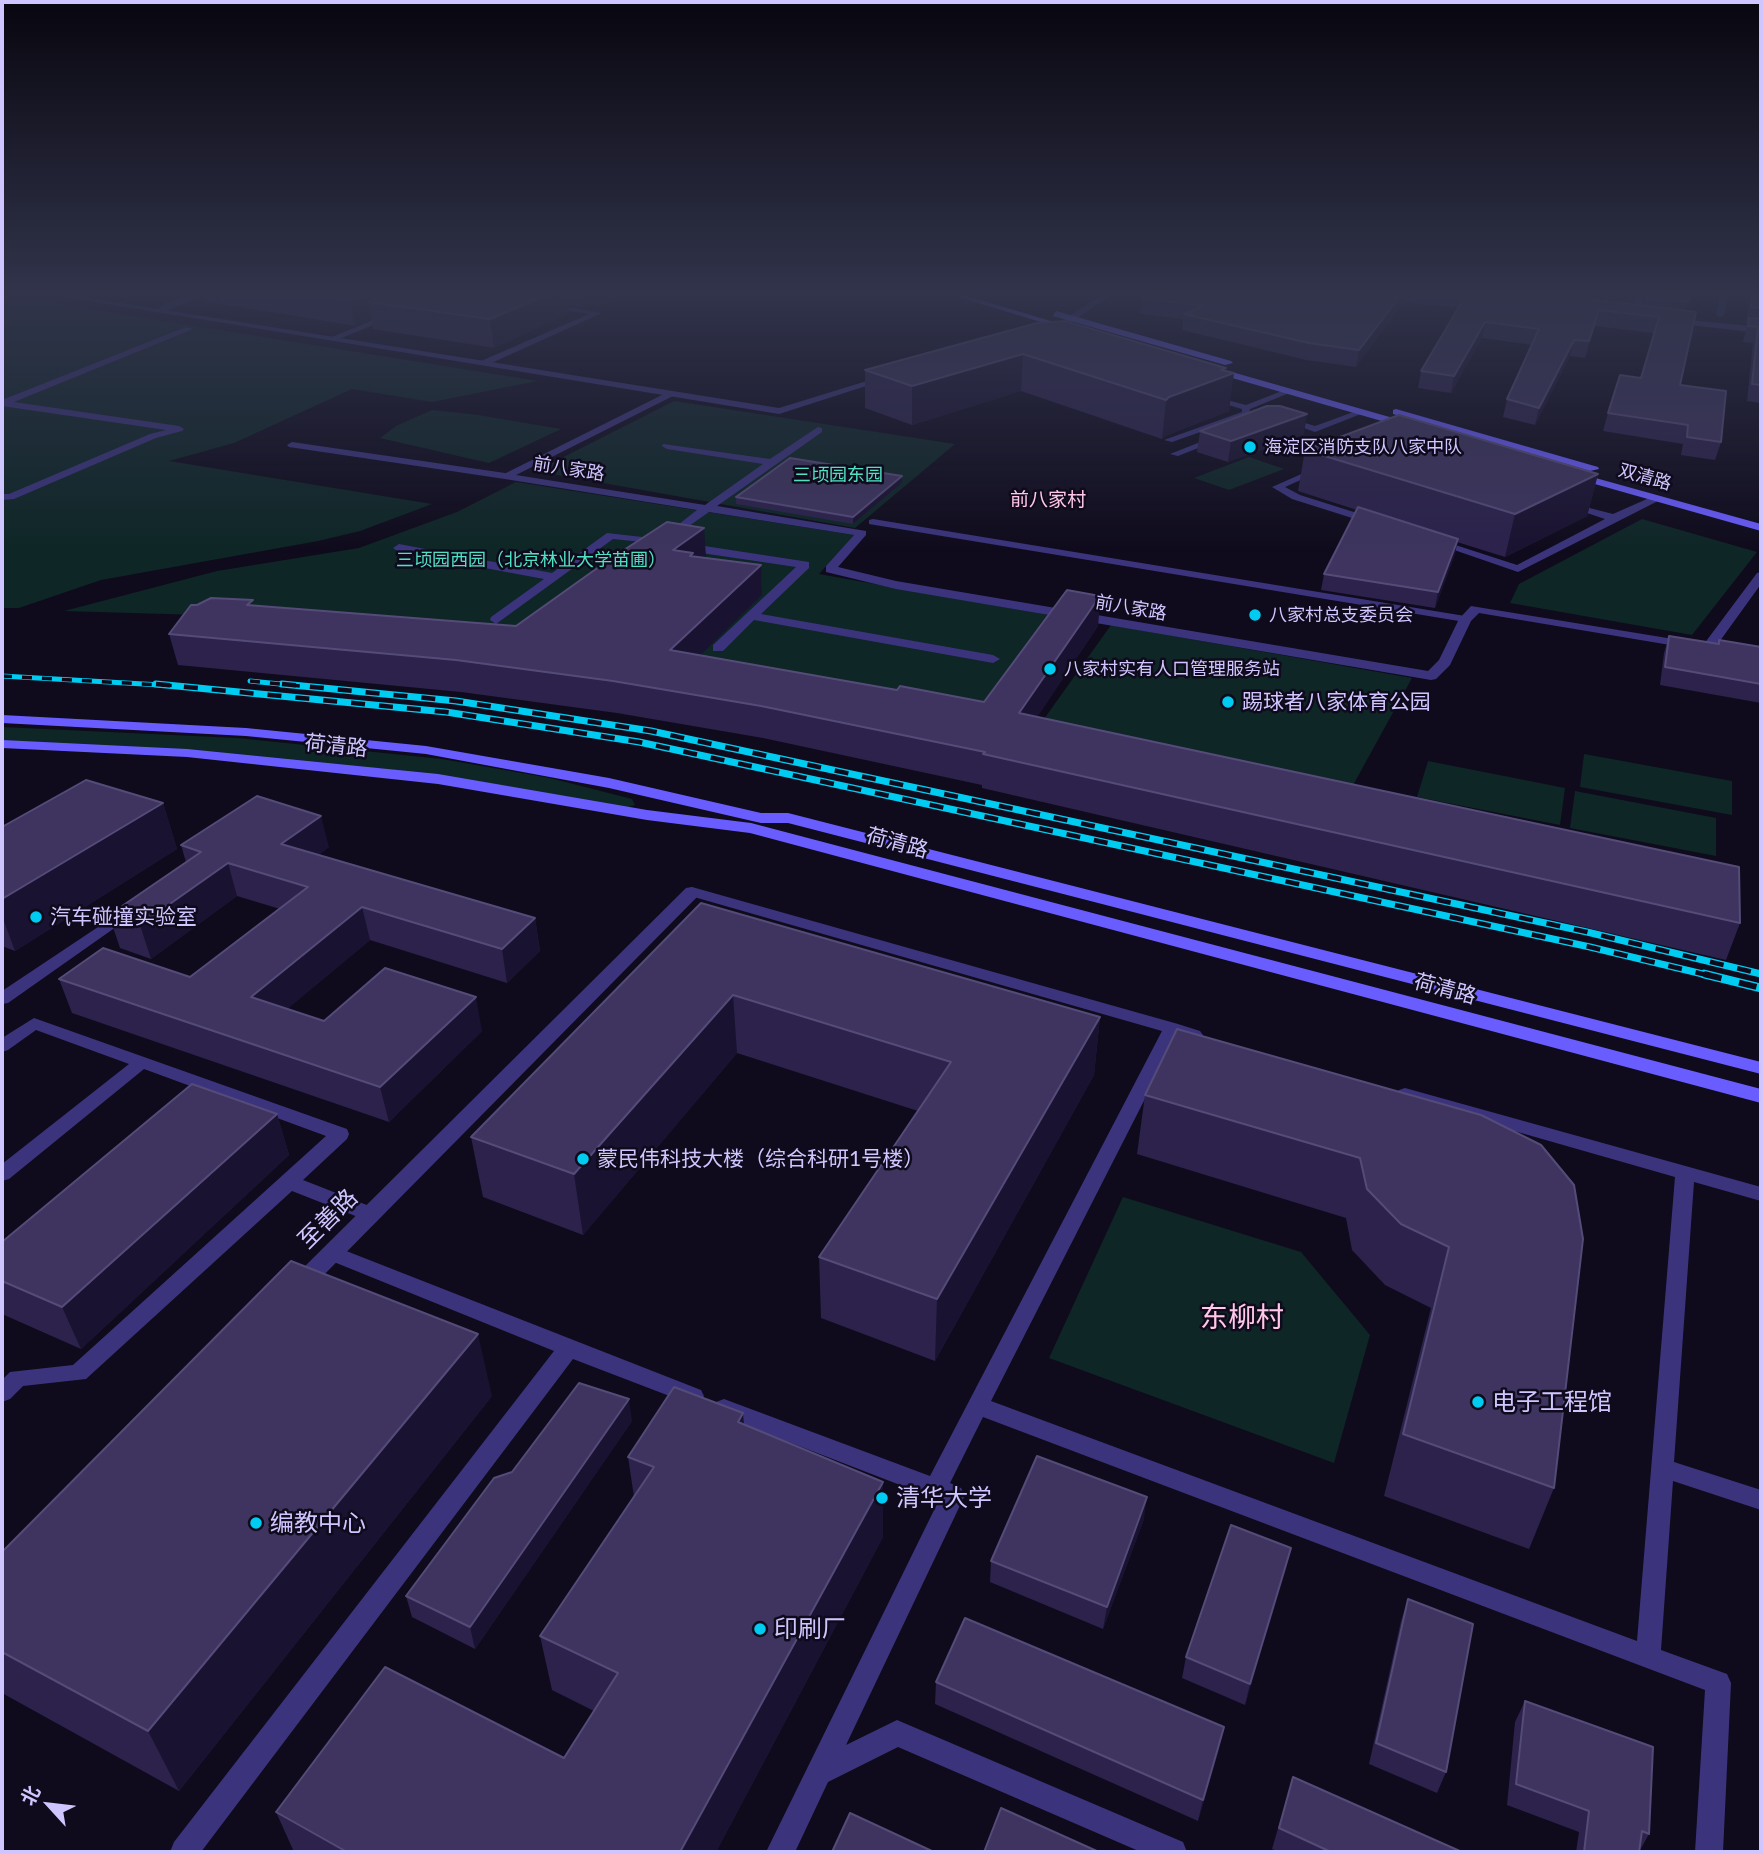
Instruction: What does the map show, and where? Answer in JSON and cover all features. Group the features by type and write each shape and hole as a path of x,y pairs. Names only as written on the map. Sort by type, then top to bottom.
{"main road":[{"name":"双清路","path":"1256,382 1761,528"},
{"name":"双清路","path":"1292,382 1761,516"},
{"name":"荷清路","path":"2,719 246,732 426,750 609,783 761,818 788,818 1761,1068"},
{"name":"荷清路","path":"2,744 187,752 438,779 647,815 751,828 1761,1096"}],"street":[{"path":"595,382 779,411 877,382"},
{"path":"505,476 670,394"},
{"path":"658,542 818,430"},
{"path":"667,446 772,462"},
{"name":"前八家路","path":"505,476 862,533"},
{"path":"862,533 873,522"},
{"name":"前八家路","path":"862,533 830,569 909,587 1431,676 1445,662 1465,619"},
{"path":"496,620 611,536 804,565 718,648"},
{"path":"399,548 554,577"},
{"path":"1465,619 1476,610 1707,649 1761,576"},
{"path":"751,616 993,659"},
{"name":"至善路","path":"283,1302 692,892"}],"lane":[{"path":"2,404 58,382"},
{"path":"1207,396 1246,408 1290,391"},
{"path":"2,404 179,429 153,436 2,497"},
{"path":"1170,440 1245,413 1246,408"},
{"path":"1275,421 1286,420 1315,429 1362,412"},
{"path":"1175,454 1225,435"},
{"path":"292,444 505,476"},
{"path":"1324,467 1277,487 1296,497 1388,527"},
{"path":"1427,539 1518,569 1656,498"},
{"path":"1562,502 1614,518"},
{"path":"873,522 1465,619"},
{"path":"692,892 1212,1039"},
{"path":"2,999 146,899"},
{"path":"2,1046 34,1023 340,1134 78,1373 18,1378 2,1393"},
{"path":"935,1489 1172,1028"},
{"path":"2,1174 142,1062"},
{"path":"1382,1087 1761,1194"},
{"path":"199,1107 219,1090"},
{"path":"1648,1657 1685,1172"},
{"path":"289,1182 370,1214"},
{"path":"331,1253 569,1348 953,1495 780,1852"},
{"path":"184,1852 569,1348"},
{"path":"977,1405 1718,1683 1709,1852"},
{"path":"1661,1467 1761,1500"},
{"path":"818,1773 897,1733 1173,1852"}],"green space":[{"path":"2,382 535,382 432,402 352,389 234,443 169,461 432,504 360,531 101,580 19,608 2,608"},
{"name":"三顷园东园","path":"674,401 955,444 855,528 536,471"},
{"path":"432,410 561,429 489,463 380,438 396,426"},
{"path":"1249,457 1284,469 1229,490 1194,478"},
{"name":"三顷园西园（北京林业大学苗圃）","path":"516,482 854,535 819,574 1054,616 984,715 301,618 64,611 217,571 359,548 457,512"},
{"path":"1642,519 1757,552 1692,635 1510,603 1519,584"},
{"name":"踢球者八家体育公园","path":"1111,625 1412,678 1352,787 1039,726"},
{"path":"2,727 237,738 442,759 550,778 632,799 635,805 625,808 387,769 2,743"},
{"path":"1584,754 1732,781 1732,815 1580,787"},
{"path":"1428,761 1565,788 1560,825 1417,797"},
{"path":"1575,791 1716,818 1716,856 1570,828"},
{"path":"1123,1197 1301,1252 1370,1335 1334,1463 1049,1358"}],"building":[{"path":"899,382 928,382 912,386"},
{"path":"1109,382 1211,382 1166,400"},
{"path":"1515,382 1553,382 1539,408 1507,399"},
{"path":"1618,382 1681,382 1680,385 1726,391 1721,442 1687,437 1688,425 1608,413"},
{"path":"1267,406 1280,406 1307,414 1231,441 1200,431"},
{"path":"1399,415 1598,474 1515,514 1305,450"},
{"path":"790,458 902,476 853,517 736,497"},
{"path":"1358,507 1458,539 1438,592 1324,574"},
{"path":"667,522 704,528 673,550 693,553 690,556 761,565 670,650 897,690 900,686 984,702 1067,590 1100,596 1019,713 1739,867 1740,923 983,754 985,752 761,706 613,681 456,660 169,634 191,605 211,598 253,600 247,605 516,626"},
{"path":"1669,636 1761,647 1761,684 1665,667"},
{"path":"86,780 163,803 2,899 2,827"},
{"path":"257,796 321,816 281,844 535,918 502,949 362,907 251,997 324,1021 385,968 476,997 380,1087 59,979 103,948 190,977 308,887 228,863 140,925 109,915 201,852 181,845"},
{"path":"701,903 1100,1017 937,1299 819,1257 951,1062 733,995 574,1174 471,1137"},
{"path":"1177,1029 1481,1115 1541,1145 1574,1185 1583,1239 1554,1488 1403,1434 1449,1247 1401,1224 1367,1189 1360,1158 1145,1095"},
{"path":"192,1084 277,1114 62,1307 2,1281 2,1242"},
{"name":"编教中心","path":"291,1261 478,1334 148,1731 2,1652 2,1552"},
{"path":"579,1383 629,1399 470,1627 406,1596 494,1478 512,1472"},
{"path":"674,1387 743,1413 738,1422 883,1482 680,1852 347,1852 276,1812 385,1667 564,1758 618,1673 540,1636 654,1467 628,1457"},
{"path":"1037,1456 1147,1497 1107,1607 991,1561"},
{"path":"1231,1525 1291,1548 1250,1684 1186,1657"},
{"path":"1408,1599 1473,1624 1446,1772 1376,1743"},
{"path":"965,1618 1224,1727 1203,1800 936,1682"},
{"path":"1525,1701 1653,1747 1649,1834 1642,1831 1639,1852 1584,1852 1589,1811 1516,1784"},
{"path":"1293,1777 1462,1852 1331,1852 1279,1828"},
{"path":"1001,1808 1099,1852 984,1852"},
{"path":"850,1813 934,1852 832,1852"}],"railway":[{"path":"2,676 173,686"},
{"path":"250,681 300,686"},
{"path":"156,684 173,686"},
{"path":"282,684 456,701 651,731 1587,932 1761,974"},
{"path":"173,686 179,686"},
{"path":"173,686 446,712 639,742 1590,947 1711,976"},
{"path":"1704,974 1761,988"}],"place":[{"name":"海淀区消防支队八家中队","path":"1250,447"},
{"name":"八家村总支委员会","path":"1255,615"},
{"name":"八家村实有人口管理服务站","path":"1050,669"},
{"name":"踢球者八家体育公园","path":"1228,702"},
{"name":"汽车碰撞实验室","path":"36,917"},
{"name":"蒙民伟科技大楼（综合科研1号楼）","path":"583,1159"},
{"name":"电子工程馆","path":"1478,1402"},
{"name":"清华大学","path":"882,1498"},
{"name":"编教中心","path":"256,1523"},
{"name":"印刷厂","path":"760,1629"}],"district":[{"name":"前八家村","path":"1048,500"},
{"name":"东柳村","path":"1242,1318"}]}
